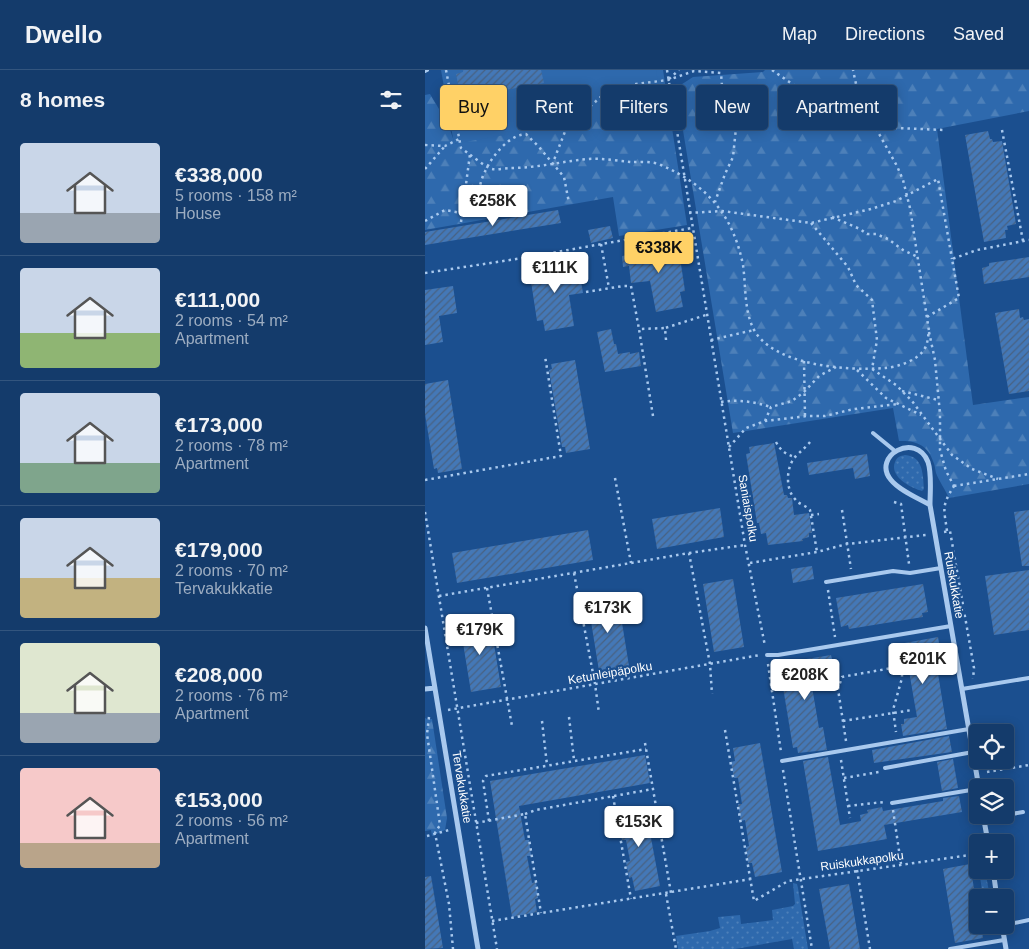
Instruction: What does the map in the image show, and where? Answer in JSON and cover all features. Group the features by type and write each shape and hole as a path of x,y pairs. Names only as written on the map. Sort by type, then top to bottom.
{"street":[{"name":"Ruiskukkatie","path":"895,451 908,448 916,449 923,454 929,467 930,505 969,729"},
{"path":"895,451 887,462 889,478 895,485 930,505"},
{"name":"Tervakukkatie","path":"425,628 478,949"},
{"path":"425,689 435,688"},
{"path":"1004,934 1006,949"}],"lane":[{"path":"873,432 895,451"},
{"path":"826,582 893,571 910,573 941,568"},
{"path":"767,655 836,646 951,626"},
{"path":"962,689 1029,678"},
{"path":"782,761 969,729"},
{"path":"885,768 969,753"},
{"path":"892,803 969,790"},
{"path":"1014,813 1023,812"},
{"path":"1014,923 1029,920"},
{"path":"950,949 1004,940"}],"path":[{"path":"446,70 461,148 491,169 534,168 591,159 657,164 684,175 715,202 733,232 743,266 746,304 754,330 760,339 775,350 797,360 837,367 856,369 891,367 917,357 926,347 929,331"},
{"name":"Saniaispolku","path":"667,70 745,545 750,562 767,655 812,949"},
{"path":"668,80 679,70"},
{"path":"771,70 794,85"},
{"path":"853,70 856,85"},
{"path":"552,165 566,129 607,91 636,84 668,80 694,72 721,73 722,86 737,128 733,158 715,202"},
{"path":"897,128 943,130"},
{"path":"877,130 897,166 907,197 935,360 940,414 940,450 945,471 953,486"},
{"path":"1002,130 1023,241"},
{"path":"425,221 445,210 467,214 472,210 487,166 494,155 509,140 520,134 526,134 564,177 569,203"},
{"path":"425,169 445,146 459,139"},
{"path":"425,145 445,146"},
{"path":"461,222 470,154"},
{"path":"689,213 722,211 811,223 871,209 907,197 938,179 959,298 927,317"},
{"path":"832,217 867,234 876,234 918,257"},
{"path":"811,223 848,267 856,285 872,300 877,340 872,369"},
{"path":"425,273 692,228"},
{"path":"953,259 977,250 1029,240"},
{"path":"601,244 609,288"},
{"path":"586,292 631,286 653,416"},
{"path":"639,329 665,328 706,314"},
{"path":"665,328 666,340"},
{"path":"711,340 754,330"},
{"path":"425,480 561,456 545,356"},
{"path":"804,361 805,416"},
{"path":"721,402 734,400 771,407 792,401 804,392 819,376 837,367"},
{"path":"856,369 886,398 923,416"},
{"path":"872,369 901,390 923,416 952,456 972,469 998,479"},
{"path":"901,390 939,400"},
{"path":"729,448 746,428 765,421 805,416 825,416 854,409 899,404"},
{"path":"765,421 771,407"},
{"path":"776,442 786,454 795,457"},
{"path":"810,442 795,457 790,467 788,479 789,492 799,504 809,507 817,552"},
{"path":"953,486 1029,474"},
{"path":"615,478 631,563"},
{"path":"953,486 945,501 944,509 974,668 973,687"},
{"path":"894,502 901,504 907,538 910,573"},
{"path":"842,510 852,578"},
{"path":"425,512 497,949"},
{"path":"811,515 819,514"},
{"path":"750,562 817,552 872,540 907,538 949,531"},
{"path":"439,596 745,545"},
{"path":"689,553 713,694"},
{"path":"574,573 599,713"},
{"path":"826,582 836,646"},
{"path":"487,588 512,726"},
{"name":"Ketunleipäpolku","path":"457,709 767,655"},
{"path":"848,750 838,689 839,682 842,678 892,668 898,668 903,674 893,710 898,742"},
{"path":"843,721 912,710"},
{"path":"430,713 427,734 440,825 435,833 449,904 453,949"},
{"path":"569,717 574,760"},
{"path":"542,722 547,765"},
{"path":"492,921 751,879 725,730"},
{"path":"645,743 671,893"},
{"path":"489,821 483,782 486,776 646,749"},
{"path":"839,752 850,818"},
{"path":"987,772 1029,765"},
{"path":"844,778 879,772 885,768"},
{"path":"476,823 653,789"},
{"path":"613,796 631,899"},
{"path":"848,806 881,801 892,803 901,864"},
{"path":"525,814 541,913"},
{"path":"427,836 458,828"},
{"name":"Ruiskukkapolku","path":"751,879 754,901 788,881 969,855"},
{"path":"857,870 870,949"},
{"path":"667,894 676,949"}],"green space":[{"path":"441,70 656,70 658,85 601,85 601,118 591,120 591,85 517,85 517,130 533,130 454,144 452,130 507,130 507,85 444,85"},
{"path":"615,70 663,70 665,85 601,85 601,130 672,130 687,225 619,236 613,197 425,230 425,95 430,94 440,111 440,130 450,130 455,144 485,130 507,130 507,120 517,115 517,130 591,130 591,85 583,85"},
{"path":"765,70 1029,70 1029,111 937,129 973,405 1029,397 1029,484 949,498 937,476 934,462 928,451 924,447 910,441 899,441 893,408 733,433 683,130 686,130 686,85 681,85 693,77 763,72"},
{"path":"905,455 911,456 919,462 923,478 924,489 922,491 902,481 895,472 896,460"},
{"path":"425,718 432,719 447,818 445,830 432,836 431,830 425,831"},
{"path":"980,879 987,879 989,889 982,889"},
{"path":"793,883 797,884 798,888 808,949 794,949 792,939 735,949 678,949 676,936 720,928 718,917 740,915 741,924 773,920 772,910 795,904"}],"building":[{"path":"463,70 541,70 544,83 517,85 517,88 507,90 507,85 458,85 456,74 463,72"},
{"path":"988,131 993,142 1002,141 1016,224 1007,226 1008,230 1005,230 1006,238 984,242 965,135"},
{"path":"558,210 561,223 425,245 425,232"},
{"path":"610,226 613,238 591,243 588,230"},
{"path":"672,239 674,252 679,251 685,291 680,292 683,307 656,312 650,281 631,283 629,266 623,267 622,256 654,250 653,242"},
{"path":"1029,257 1029,277 984,284 982,268 989,266 989,263"},
{"path":"552,260 553,268 578,264 583,293 569,295 574,326 545,331 543,320 537,321 530,275 536,274 534,262"},
{"path":"453,286 457,313 439,316 443,342 425,345 425,290"},
{"path":"1019,309 1020,318 1023,317 1024,320 1029,319 1029,391 1009,394 995,313"},
{"path":"611,329 618,354 639,352 641,366 605,372 597,332"},
{"path":"575,360 590,449 566,453 565,447 562,447 549,370 552,369 551,364"},
{"path":"448,380 462,469 438,473 437,468 434,469 425,414 425,384"},
{"path":"774,443 784,495 792,498 794,515 809,513 812,533 809,533 809,537 802,539 803,541 768,545 766,533 761,534 759,523 757,523 746,454 750,453 749,447"},
{"path":"867,454 870,476 855,479 853,468 809,475 807,463"},
{"path":"720,508 724,537 657,549 652,519"},
{"path":"1029,510 1029,566 1022,566 1014,512"},
{"path":"588,530 593,560 457,583 452,553"},
{"path":"812,566 814,579 793,583 791,569"},
{"path":"1029,570 1029,630 994,635 985,576"},
{"path":"733,579 744,647 714,652 703,584"},
{"path":"923,584 928,612 922,613 923,617 849,629 848,625 841,627 836,598"},
{"path":"618,598 629,666 599,671 588,603"},
{"path":"490,620 501,687 471,692 460,625"},
{"path":"938,637 941,654 935,655 947,729 903,736 901,724 904,724 904,719 917,717 907,659 894,661 893,657 890,657 888,646"},
{"path":"831,655 834,667 831,668 832,674 829,675 829,678 811,681 819,728 823,727 827,750 798,753 797,747 793,748 780,669 783,669 782,663"},
{"path":"949,736 952,752 874,763 872,750"},
{"path":"760,743 782,872 755,877 752,863 748,863 746,847 749,846 745,820 741,821 738,804 742,804 738,778 734,778 731,762 735,761 733,748"},
{"path":"645,755 650,783 519,806 525,840 529,840 531,856 527,856 532,883 536,882 538,898 535,899 537,912 512,917 490,781"},
{"path":"828,757 840,825 861,821 860,815 868,813 867,810 882,807 883,811 943,801 943,798 959,796 962,812 884,825 887,839 818,851 803,761"},
{"path":"953,759 958,788 942,791 937,762"},
{"path":"645,806 660,886 635,891 632,877 629,878 626,862 630,861 626,840 622,840 619,824 623,823 620,810"},
{"path":"969,864 969,879 972,879 974,889 969,889 969,934 982,934 983,938 955,943 943,869"},
{"path":"431,876 443,948 425,949 425,877"},
{"path":"849,884 860,949 830,949 819,889"}]}
